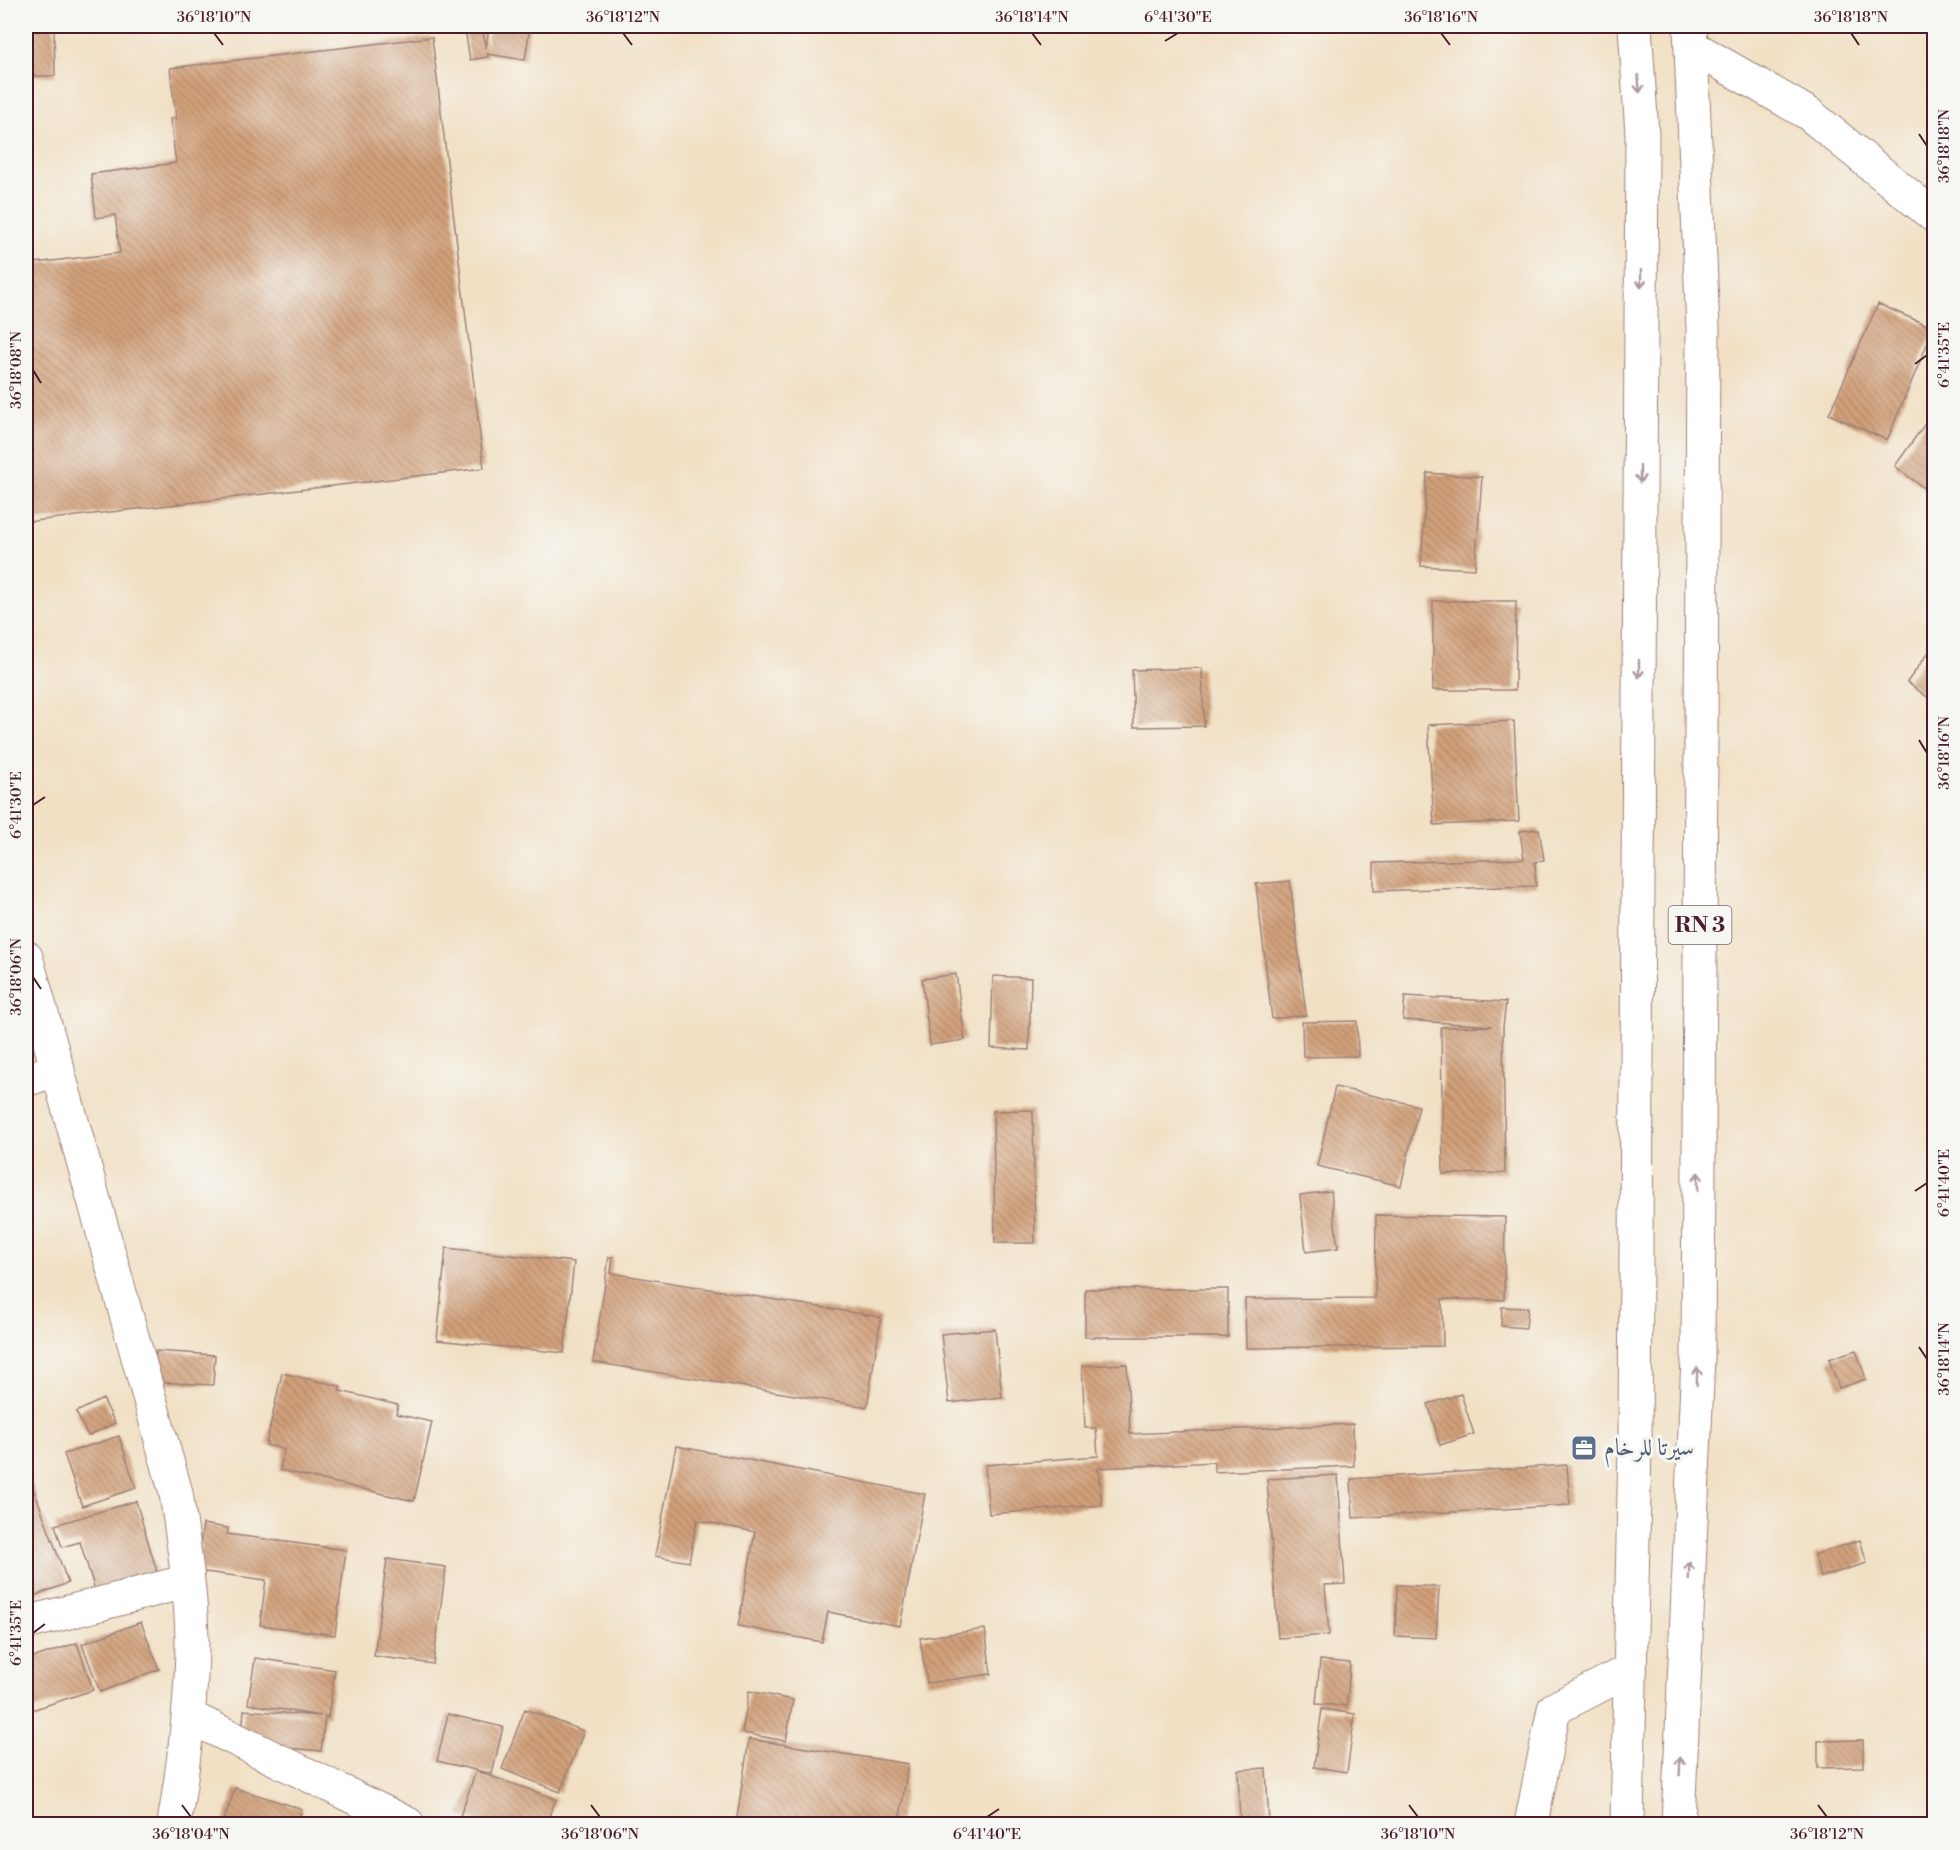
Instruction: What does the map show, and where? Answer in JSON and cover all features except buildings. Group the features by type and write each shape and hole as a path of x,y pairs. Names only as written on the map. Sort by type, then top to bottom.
{"main road":[{"name":"RN 3","path":"1627,1824 1635,1445 1642,134 1635,26"},
{"name":"RN 3","path":"1678,1824 1698,1358 1702,329 1690,36"},
{"path":"1690,36 1809,114 1935,216"},
{"path":"26,957 176,1493 188,1581 192,1637 190,1718 174,1824"},
{"path":"26,1080 58,1069"},
{"path":"26,1623 188,1581"},
{"path":"1532,1824 1554,1708 1630,1670"},
{"path":"190,1718 408,1824"}],"place":[{"name":"سيرتا للرخام","path":"1584,1448"}]}
